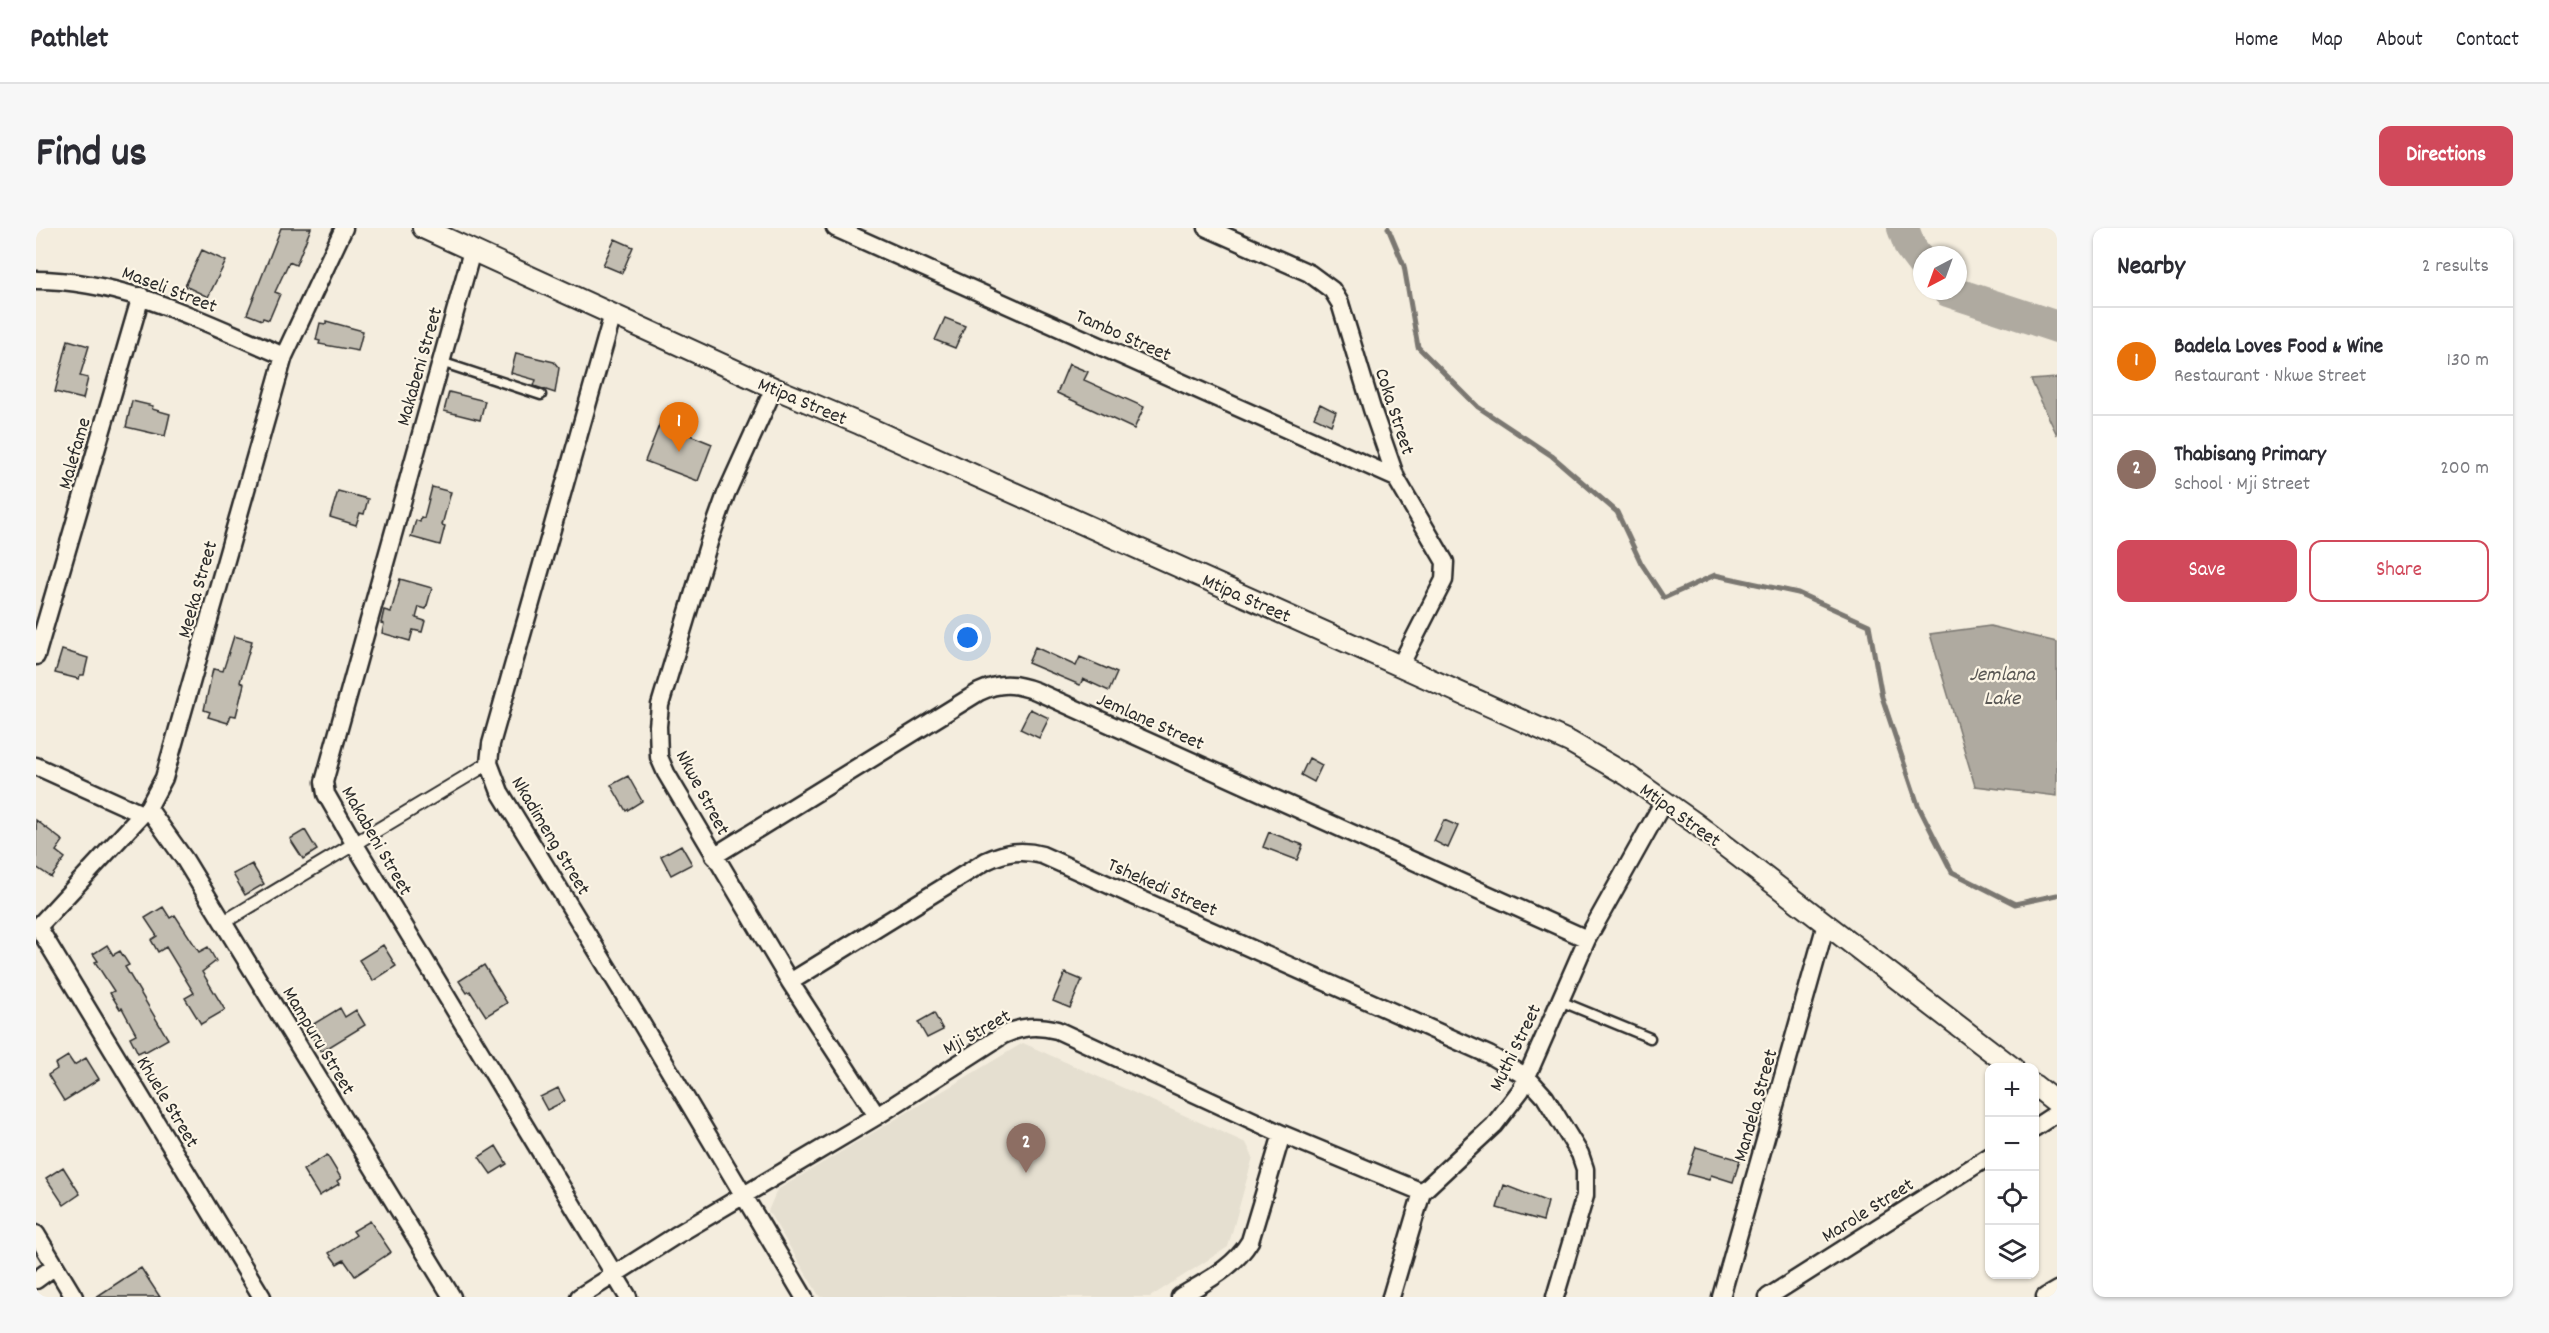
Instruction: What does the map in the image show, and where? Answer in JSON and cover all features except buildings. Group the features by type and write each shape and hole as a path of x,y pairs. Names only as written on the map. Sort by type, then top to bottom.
{"street":[{"name":"Meeka Street","path":"37,928 145,811 164,778 284,356 344,228"},
{"name":"Mtipa Street","path":"423,228 774,388 1570,742 1618,770 1664,801 2007,1063"},
{"name":"Tambo Street","path":"835,228 1396,477"},
{"name":"Coka Street","path":"1208,228 1309,273 1332,290 1340,303 1372,410 1396,477 1436,544 1446,571 1440,591 1400,666"},
{"name":"Makabeni Street","path":"472,251 324,782 326,794 354,843 628,1297"},
{"name":"Maseli Street","path":"36,280 84,282 141,296 284,356"},
{"name":"Malefame","path":"36,656 141,296"},
{"name":"Nkadimeng Street","path":"613,314 491,744 489,763 500,792 637,1016 804,1297"},
{"name":"Nkwe Street","path":"774,388 726,494 713,530 660,705 659,757 714,856 790,982 878,1116"},
{"name":"Jemlane Street","path":"714,856 979,692 994,685 1013,684 1047,696 1587,939"},
{"path":"224,922 489,763"},
{"path":"36,766 145,811"},
{"name":"Muthi Street","path":"1422,1192 1508,1109 1527,1077 1587,939 1664,801"},
{"name":"Mampuru Street","path":"145,811 185,860 452,1297"},
{"name":"Tshekedi Street","path":"790,982 986,861 1000,854 1030,852 1042,855 1478,1050 1527,1077"},
{"name":"Mandela Street","path":"1721,1297 1826,924"},
{"name":"Khuele Street","path":"37,928 262,1297"},
{"name":"Mji Street","path":"579,1297 675,1236 878,1116 1003,1035 1016,1028 1032,1026 1057,1030 1282,1134 1422,1192"},
{"path":"1527,1077 1554,1109 1580,1154 1585,1168 1585,1196 1555,1297"},
{"path":"2039,1089 2057,1103"},
{"path":"2039,1125 2057,1113"},
{"path":"1180,1297 1222,1271 1242,1254 1250,1241 1282,1134"},
{"name":"Marole Street","path":"1768,1297 1985,1159"},
{"path":"1392,1297 1422,1192"},
{"path":"36,1234 74,1297"},
{"path":"36,1280 55,1266"},
{"path":"2045,1297 2057,1290"}],"lane":[{"path":"441,362 541,395"},
{"path":"1560,1001 1650,1038"}],"shaded area":[{"path":"1023,1043 1246,1143 1253,1157 1228,1247 1150,1297 820,1297 768,1211 777,1190"}],"water":[{"path":"2057,378 2057,435 2031,380"},
{"name":"Jemlana Lake","path":"1990,626 2057,642 2057,796 1975,786 1930,634"}],"waterway":[{"path":"1388,228 1404,266 1418,347 1478,407 1552,456 1617,512 1641,563 1664,598 1715,575 1798,593 1869,625 1882,697 1918,805 1952,872 2015,904 2057,895"},
{"path":"1903,228 1913,251"},
{"path":"1967,297 2057,327"}],"place":[{"name":"Badela Loves Food & Wine","path":"679,452"},
{"name":"Thabisang Primary","path":"1026,1173"}]}
